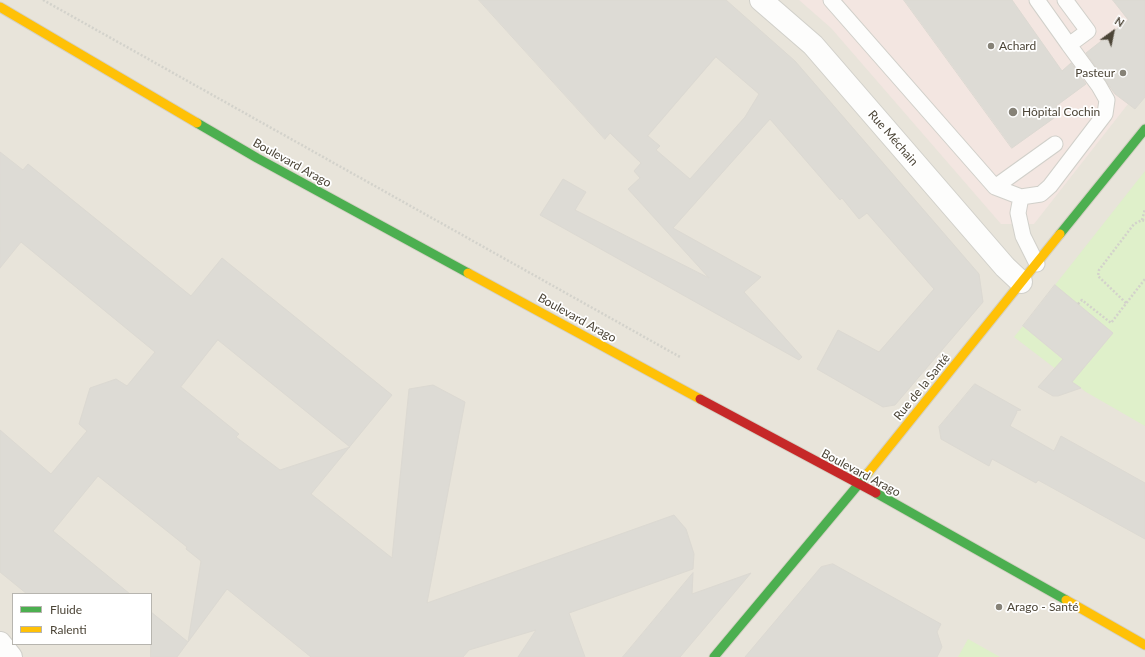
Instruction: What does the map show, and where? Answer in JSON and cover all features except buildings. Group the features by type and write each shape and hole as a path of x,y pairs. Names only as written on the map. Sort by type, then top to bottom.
{"main road":[{"name":"Boulevard Arago","path":"0,7 257,158 793,450 859,484 1145,645"},
{"name":"Rue de la Santé","path":"714,657 859,484 1145,129"}],"street":[{"name":"Rue Méchain","path":"761,0 813,45 1000,261 1021,282"},
{"path":"0,643 11,657"}],"lane":[{"path":"831,0 996,187 1021,197 1041,194 1050,186 1105,114 1107,100 1099,86 1036,0"},
{"path":"1065,0 1088,31 1069,45"},
{"path":"996,187 1055,144"},
{"path":"1021,197 1018,213 1023,236 1037,264"}],"path":[{"name":"Boulevard Arago","path":"44,0 686,360"},
{"path":"1126,303 1098,276 1099,270 1134,224 1143,220 1145,209"},
{"path":"1078,304 1082,300 1111,322 1145,279"}],"shaded area":[{"path":"0,0 1145,0 1145,657 0,657"},
{"name":"Hôpital Cochin","path":"799,0 1145,0 1145,97 1135,109 1128,104 1034,224 1001,224 831,28"}],"green space":[{"path":"1145,171 1145,426 1086,392 1014,337 1023,326 1061,358 1072,345 1090,361 1113,333 1055,285"},
{"path":"968,639 1000,657 958,657"}],"traffic: fast":[{"path":"197,123 257,158 468,273"},
{"path":"1060,234 1145,129"},
{"path":"714,657 868,473"},
{"path":"876,493 1066,600"}],"traffic: slow":[{"path":"0,7 197,123"},
{"path":"868,473 1060,234"},
{"path":"468,273 700,399"},
{"path":"1066,600 1145,645"}],"traffic: jam":[{"path":"700,399 876,493"}],"place":[{"name":"Achard","path":"991,46"},
{"name":"Pasteur","path":"1123,73"},
{"name":"Hôpital Cochin","path":"1013,112"},
{"name":"Arago - Santé","path":"999,607"}]}
